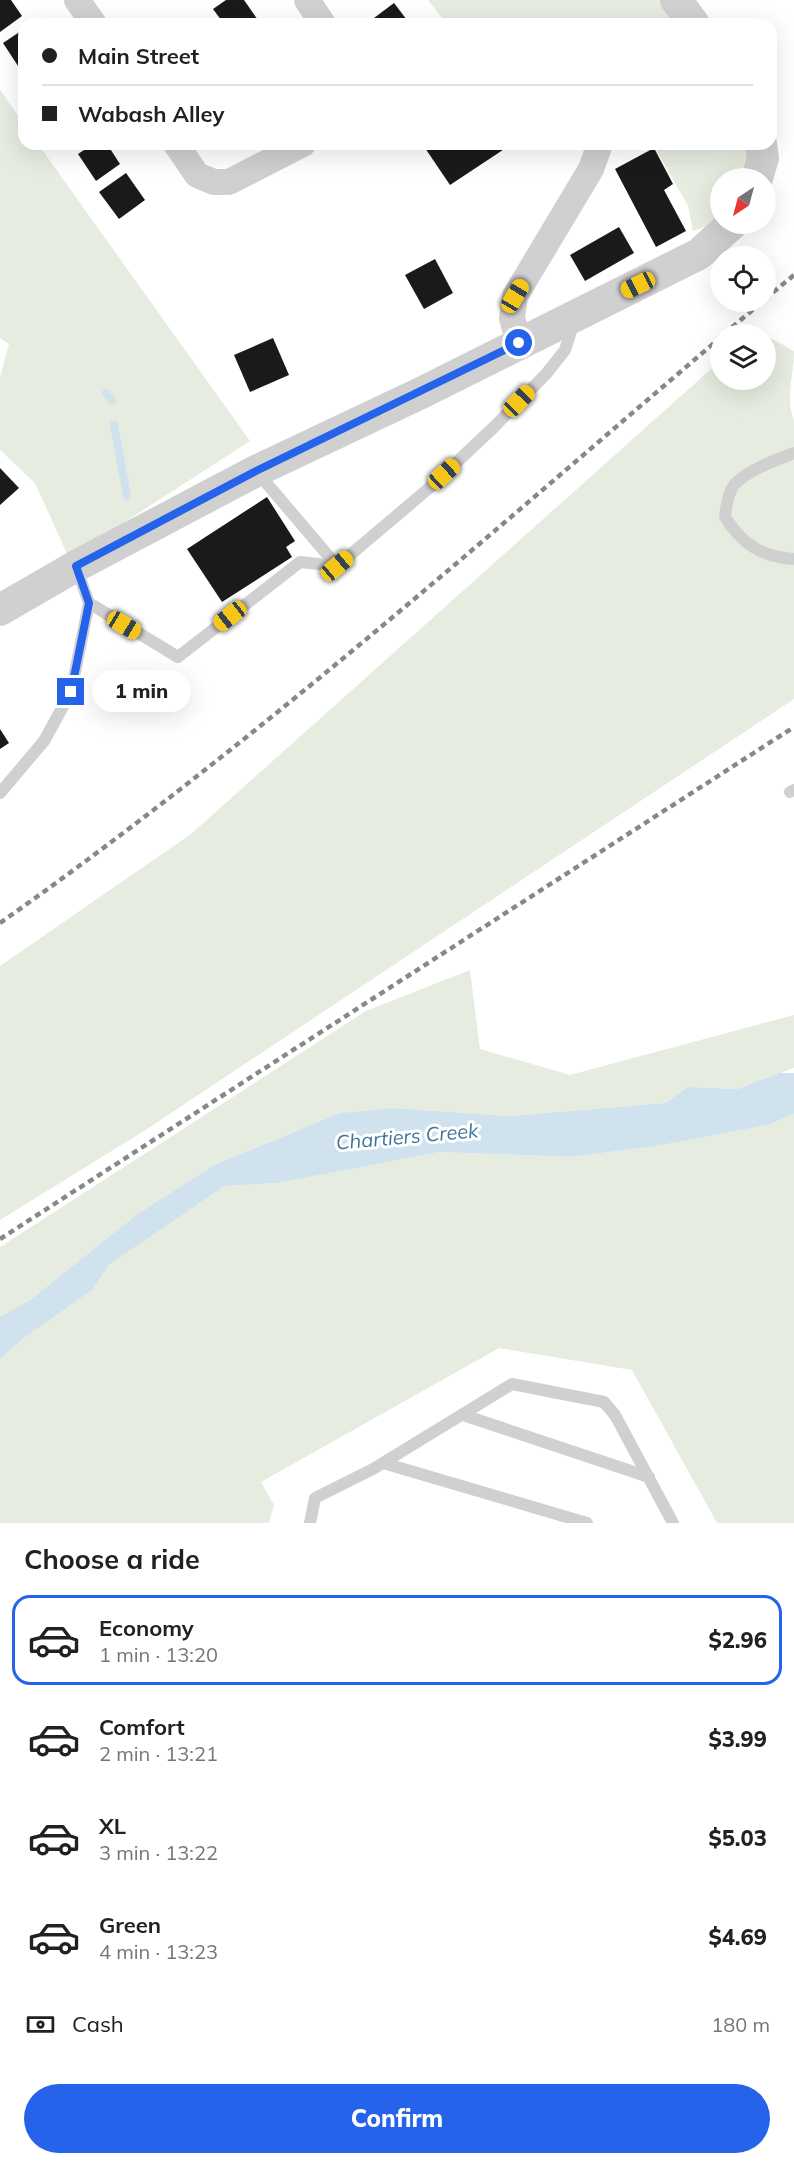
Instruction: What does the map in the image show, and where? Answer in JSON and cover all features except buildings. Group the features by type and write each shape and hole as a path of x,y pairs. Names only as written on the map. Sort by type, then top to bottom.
{"street":[{"path":"77,0 90,18"},
{"path":"307,0 319,18"},
{"path":"676,0 690,18"},
{"path":"180,150 197,175 214,182 230,182 291,150"},
{"path":"519,343 512,318 515,296 591,169 598,150"},
{"path":"760,168 763,158 762,150"},
{"path":"0,610 76,566 256,471 699,254 721,234"}],"lane":[{"path":"89,603 178,657 300,562 337,566 428,489 546,374 565,350 576,315"},
{"path":"794,453 759,467 734,485 727,503 725,517 735,533 750,547 781,558 794,559"},
{"path":"256,471 337,566"},
{"path":"0,793 44,741 71,692 89,603 76,566"},
{"path":"310,1523 315,1498 383,1463 512,1384 604,1402 615,1415 674,1523"},
{"path":"463,1414 649,1477"},
{"path":"383,1463 587,1523"}],"shaded area":[{"path":"428,0 660,0 674,18 442,18"},
{"path":"0,90 18,116 18,150 42,150 250,441 69,558 35,483 0,450 0,377 9,344 0,338"},
{"path":"656,150 746,150 748,153 743,168 710,168 710,225 693,231 688,206"},
{"path":"776,341 794,351 790,403 794,421 794,699 144,1131 0,1220 0,966 191,834 710,370 710,390 776,390"},
{"path":"470,970 480,1049 570,1075 794,1015 794,1068 738,1089 688,1087 665,1103 510,1116 392,1108 340,1113 214,1165 136,1215 30,1300 0,1317 0,1247 366,1011"},
{"path":"794,1114 794,1523 717,1523 632,1370 499,1348 261,1482 274,1505 269,1523 0,1523 0,1359 24,1338 92,1290 110,1264 225,1186 278,1183 440,1152 570,1157 657,1146 768,1125"}],"water":[{"name":"Chartiers Creek","path":"779,1073 794,1073 794,1114 768,1125 657,1146 570,1157 440,1152 278,1183 225,1186 110,1264 92,1290 24,1338 0,1359 0,1317 30,1300 136,1215 214,1165 340,1113 392,1108 510,1116 665,1103 688,1087 738,1089"}],"waterway":[{"path":"106,393 112,400"},
{"path":"114,425 127,496"}],"railway":[{"path":"776,290 794,275"},
{"path":"736,324 750,312"},
{"path":"0,923 186,785 367,639 710,347"},
{"path":"0,1239 794,727"}],"route":[{"path":"71,692 89,603 76,566 256,471 421,393 519,343"}]}
